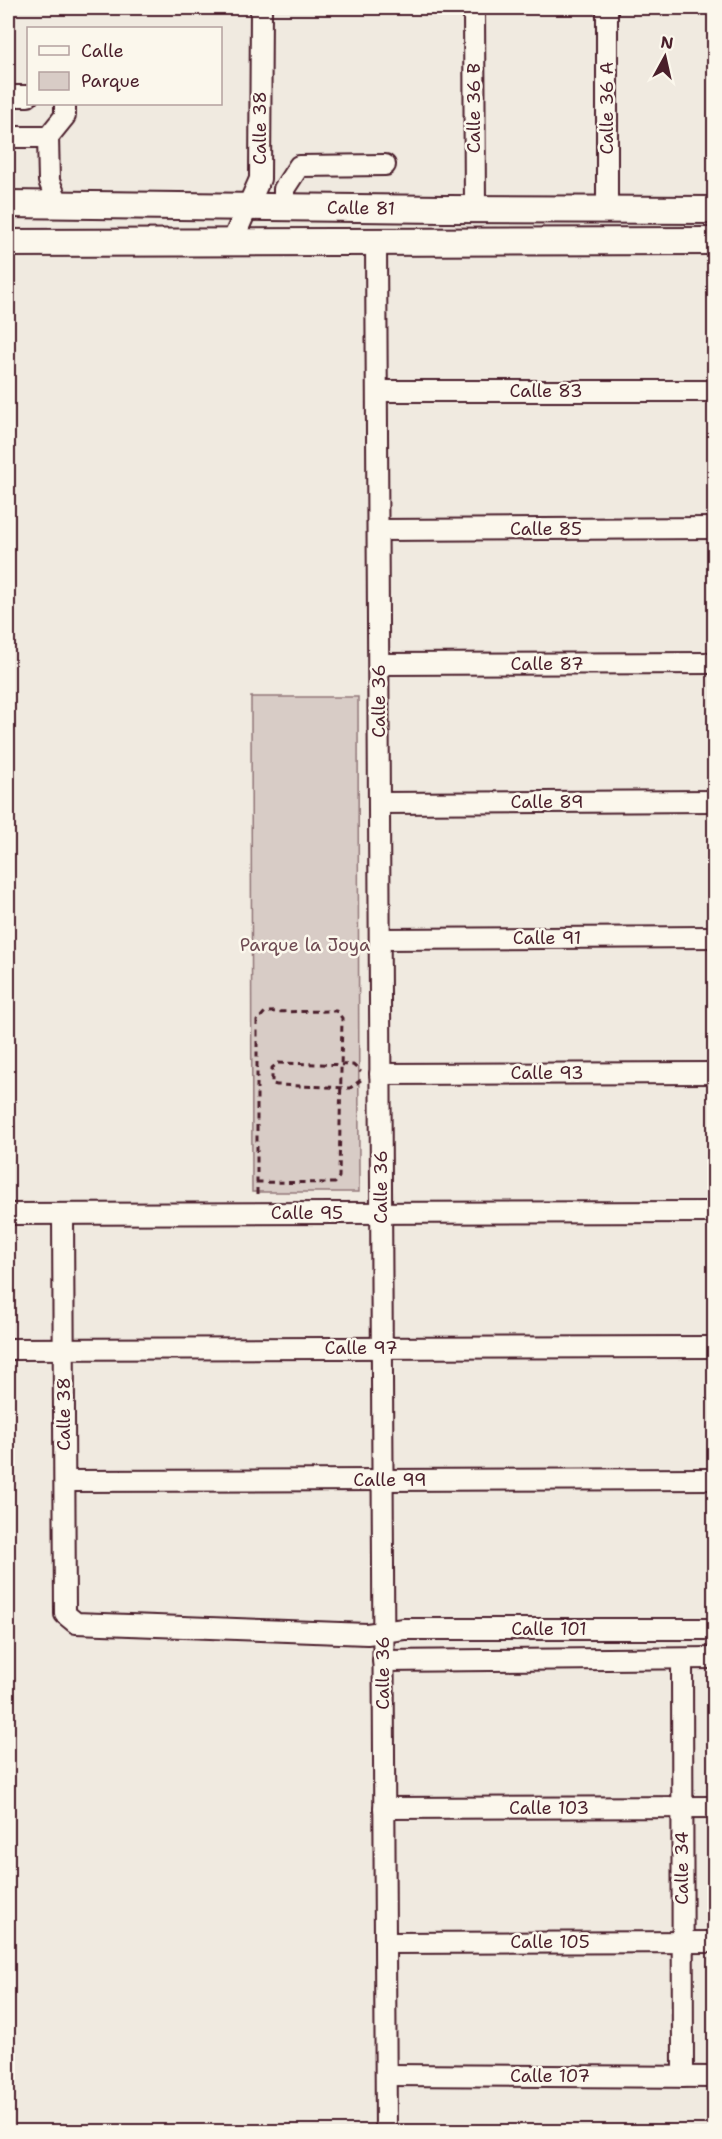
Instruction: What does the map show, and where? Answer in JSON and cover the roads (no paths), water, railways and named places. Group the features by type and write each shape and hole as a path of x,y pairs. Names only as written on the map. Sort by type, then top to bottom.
{"main road":[{"name":"Calle 81","path":"8,204 714,210"},
{"path":"58,243 59,205"},
{"name":"Calle 81","path":"8,243 714,241"}],"street":[{"name":"Calle 38","path":"232,243 260,179 261,8"},
{"name":"Calle 36 B","path":"474,8 475,209"},
{"name":"Calle 36 A","path":"607,8 607,209"},
{"path":"8,96 27,96"},
{"path":"59,205 49,181 48,137 65,116 65,105"},
{"path":"8,137 48,137"},
{"path":"284,207 284,189 299,166 385,165"},
{"name":"Calle 36","path":"376,242 380,939 371,1073 381,1213 386,2132"},
{"name":"Calle 83","path":"377,391 714,391"},
{"name":"Calle 85","path":"378,530 714,528"},
{"name":"Calle 87","path":"379,664 714,663"},
{"name":"Calle 89","path":"379,803 714,801"},
{"name":"Calle 91","path":"380,939 714,937"},
{"name":"Calle 93","path":"371,1073 714,1073"},
{"name":"Calle 95","path":"8,1214 714,1212"},
{"name":"Calle 38","path":"63,1214 65,1614"},
{"name":"Calle 97","path":"8,1349 714,1347"},
{"name":"Calle 99","path":"65,1481 714,1479"},
{"name":"Calle 101","path":"65,1614 76,1623 367,1634 404,1629 714,1629"},
{"name":"Calle 101","path":"383,1660 714,1658"},
{"name":"Calle 34","path":"682,1659 683,2076"},
{"name":"Calle 103","path":"384,1808 714,1808"},
{"name":"Calle 105","path":"385,1943 714,1942"},
{"name":"Calle 107","path":"386,2075 714,2077"}],"park label":[{"name":"Parque la Joya","path":"305,945"}]}
